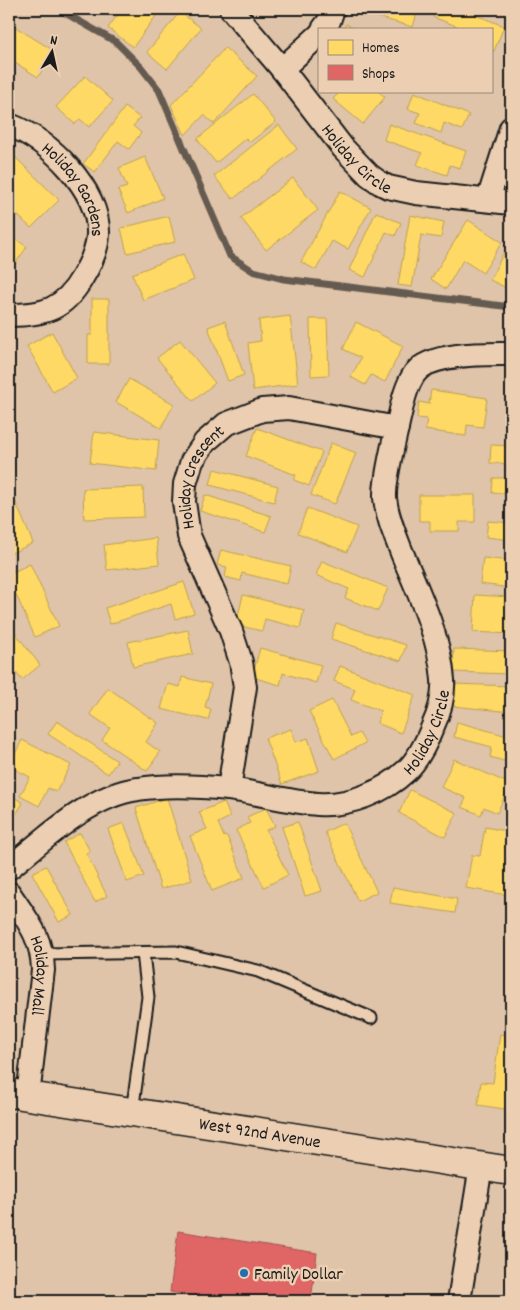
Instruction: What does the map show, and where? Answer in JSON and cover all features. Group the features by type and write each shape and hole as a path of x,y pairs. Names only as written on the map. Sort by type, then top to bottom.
{"main road":[{"name":"West 92nd Avenue","path":"18,1094 511,1171"}],"street":[{"name":"Holiday Circle","path":"231,9 282,69 342,148 369,175 380,183 388,187 416,193 511,203"},
{"path":"324,28 329,21 333,9"},
{"path":"282,69 318,36"},
{"name":"Holiday Gardens","path":"9,125 40,142 63,161 82,185 94,211 98,235 96,250 90,266 69,296 51,310 32,315 9,316"},
{"path":"488,200 511,128"},
{"name":"Holiday Circle","path":"9,868 64,824 106,798 136,789 173,785 229,789 319,804 342,803 363,797 390,784 406,770 416,759 433,727 441,701 443,681 430,624 390,521 385,497 397,428 406,392 419,369 437,360 466,354 511,354"},
{"name":"Holiday Crescent","path":"229,789 244,687 241,662 231,631 189,536 184,502 185,484 192,461 205,442 226,424 262,410 289,408 397,428"},
{"name":"Holiday Mall","path":"9,893 36,934 43,954 43,970 18,1094"},
{"path":"459,1301 480,1166"}],"lane":[{"path":"43,954 176,952 258,970 371,1018"},
{"path":"132,1112 148,997 143,953"}],"building: Homes":[{"path":"122,9 161,9 133,47 108,28"},
{"path":"364,9 418,9 413,27 363,13"},
{"path":"436,9 460,9 504,26 494,51 492,50 492,28 458,28 433,17"},
{"path":"180,12 201,28 167,69 147,52"},
{"path":"9,23 54,51 38,77 9,59"},
{"path":"346,24 353,28 344,28"},
{"path":"225,48 257,76 214,124 204,115 185,135 171,105"},
{"path":"85,76 113,101 89,127 80,119 75,124 56,107"},
{"path":"336,92 379,92 385,97 363,124 333,99 338,94"},
{"path":"414,92 469,115 462,130 444,123 441,133 416,123 420,113 408,109"},
{"path":"253,94 276,122 250,142 246,138 216,163 197,139"},
{"path":"125,107 140,118 133,126 141,133 129,149 118,141 95,172 83,164"},
{"path":"389,124 466,151 460,168 450,165 447,175 417,165 422,153 384,140"},
{"path":"279,125 297,149 233,199 214,176"},
{"path":"15,157 59,200 31,228 9,207 9,193 11,190 9,188 9,163"},
{"path":"145,157 163,198 128,213 118,190 127,187 119,168"},
{"path":"293,178 318,210 266,250 241,218"},
{"path":"340,191 371,208 348,249 332,241 316,270 301,262"},
{"path":"376,212 401,223 395,236 386,232 365,277 349,270"},
{"path":"410,215 444,222 441,238 421,235 412,287 398,285"},
{"path":"169,216 175,242 127,253 121,228"},
{"path":"468,220 502,242 483,273 463,260 446,289 431,279"},
{"path":"9,234 27,247 9,272"},
{"path":"511,238 511,290 490,280"},
{"path":"183,254 194,280 143,300 132,274"},
{"path":"92,299 109,299 109,364 88,364 88,335 92,335"},
{"path":"290,316 298,384 253,390 248,343 261,341 259,320"},
{"path":"310,319 327,319 329,375 311,376"},
{"path":"225,321 244,375 228,381 208,327"},
{"path":"356,322 403,346 385,382 371,375 365,385 351,377 361,358 343,349"},
{"path":"52,332 77,378 53,392 27,346"},
{"path":"180,340 215,383 193,401 157,358"},
{"path":"9,358 15,361 9,372"},
{"path":"129,379 174,404 161,428 116,402"},
{"path":"431,390 487,398 483,427 467,425 466,436 425,430 427,419 417,418 419,402 429,404"},
{"path":"257,428 322,452 309,486 294,480 296,475 246,456"},
{"path":"94,432 159,440 156,471 90,463"},
{"path":"331,443 356,453 335,504 311,495"},
{"path":"491,445 511,446 511,464 490,463"},
{"path":"214,469 278,486 274,502 210,485"},
{"path":"493,478 511,478 511,494 492,493"},
{"path":"143,487 144,517 84,519 83,489"},
{"path":"10,489 33,543 12,553 9,546"},
{"path":"205,495 271,516 265,532 200,511"},
{"path":"419,495 475,495 475,522 459,522 459,531 430,531 430,521 419,521"},
{"path":"307,508 357,527 347,552 298,533"},
{"path":"488,521 511,523 511,540 486,537"},
{"path":"156,538 159,564 107,570 104,545"},
{"path":"221,550 291,566 287,584 242,573 241,581 225,577 227,567 217,565"},
{"path":"483,558 511,561 511,588 480,584"},
{"path":"322,561 388,588 378,611 345,598 349,589 316,575"},
{"path":"30,564 59,626 35,637 9,579 9,574"},
{"path":"184,582 194,613 175,619 171,604 110,624 105,608"},
{"path":"243,595 304,610 300,628 265,619 262,631 236,625"},
{"path":"475,595 511,597 511,634 473,632"},
{"path":"336,623 406,645 401,661 331,639"},
{"path":"9,625 40,665 22,680 9,664"},
{"path":"188,630 193,654 133,667 128,642"},
{"path":"260,648 321,665 316,683 283,673 280,685 252,677"},
{"path":"454,649 511,651 511,674 453,672"},
{"path":"340,666 415,695 401,733 377,723 381,711 351,700 355,689 334,681"},
{"path":"182,677 211,684 205,707 211,709 208,720 161,709 168,684 180,687"},
{"path":"454,684 511,686 511,712 453,706"},
{"path":"108,688 158,723 146,742 160,752 147,771 102,740 110,728 90,714"},
{"path":"332,700 351,737 359,733 365,743 334,759 309,711"},
{"path":"57,721 117,761 108,774 48,734"},
{"path":"457,722 511,737 511,763 490,757 492,747 454,737"},
{"path":"291,729 296,742 308,738 319,771 282,784 265,738"},
{"path":"22,740 71,765 56,792 48,788 39,806 20,796 30,777 9,766"},
{"path":"454,759 510,784 497,813 484,807 481,815 462,807 466,798 441,787"},
{"path":"410,790 457,813 445,837 399,813"},
{"path":"9,794 23,803 9,825"},
{"path":"167,798 192,880 161,889 136,808"},
{"path":"224,802 230,817 218,823 224,837 227,836 244,878 212,891 190,836 207,829 199,812"},
{"path":"266,808 275,826 266,830 288,875 264,887 236,830 250,823 247,817"},
{"path":"298,822 322,891 305,896 282,827"},
{"path":"124,823 144,876 127,882 108,829"},
{"path":"344,823 377,892 358,901 325,832"},
{"path":"485,827 511,832 511,869 507,895 466,888 472,855 480,856"},
{"path":"80,833 90,851 86,853 107,896 95,902 64,842"},
{"path":"46,866 73,915 59,922 32,873"},
{"path":"393,887 457,899 455,913 390,903"},
{"path":"500,1034 511,1036 511,1110 478,1105 481,1082 493,1083"}],"building: Shops":[{"name":"Family Dollar","path":"178,1231 317,1253 311,1301 224,1301 170,1292"}],"waterway":[{"path":"58,9 116,42 141,67 159,90 230,256 253,271 284,279 511,307"}],"place":[{"name":"Family Dollar","path":"244,1273"}]}
